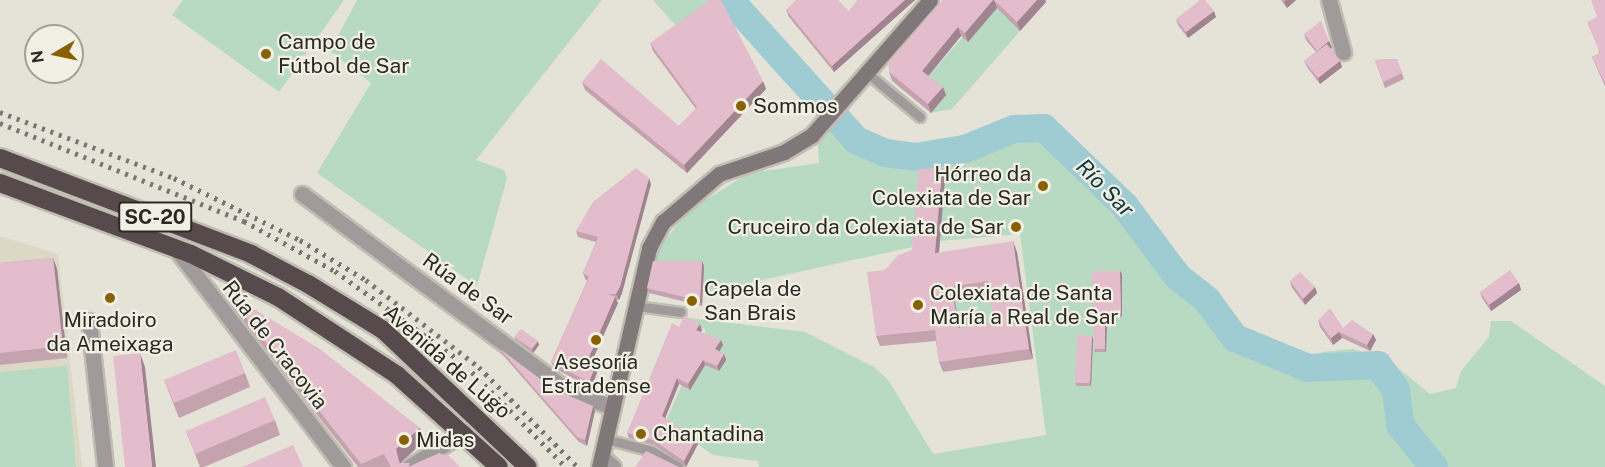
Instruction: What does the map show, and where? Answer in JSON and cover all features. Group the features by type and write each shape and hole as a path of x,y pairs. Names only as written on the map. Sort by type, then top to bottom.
{"highway":[{"name":"Avenida de Lugo","path":"0,158 251,254 383,330 528,467"},
{"name":"Avenida de Lugo","path":"0,183 237,274 322,323 397,375 464,432 499,467"},
{"path":"383,330 450,377 542,467"}],"street":[{"path":"605,464 606,439 636,306 655,235 689,196 727,171 784,152 812,135 930,0"},
{"path":"1329,0 1343,52"},
{"name":"Rúa de Sar","path":"302,195 563,387 614,408"},
{"name":"Rúa de Cracovia","path":"176,249 343,467"},
{"path":"90,321 105,467"},
{"path":"409,467 464,432"}],"lane":[{"path":"866,72 920,117"},
{"path":"636,306 681,312"},
{"path":"606,439 652,451 679,467"}],"shaded area":[{"path":"0,236 58,254 82,467 0,467"}],"green space":[{"name":"Campo de Fútbol de Sar","path":"183,0 344,0 279,92 172,15"},
{"path":"357,0 602,0 476,160 504,170 507,178 477,286 317,173 371,83 330,51"},
{"path":"653,0 717,0 677,27"},
{"path":"995,0 1047,0 952,109 931,113 946,95 925,80"},
{"path":"828,128 884,161 967,153 1016,133 1044,132 1120,207 1172,279 1202,303 1231,343 1310,373 1322,352 1353,349 1387,359 1430,394 1456,388 1461,371 1489,337 1491,321 1511,321 1605,386 1605,467 759,467 758,461 713,455 666,421 706,330 681,317 805,332 874,367 889,381 933,454 1046,435 1020,234 940,241 702,293 647,290 659,248 689,210 749,173 819,163 818,146"},
{"path":"992,291 998,333 953,340 948,299"},
{"path":"67,366 76,467 0,467 0,372"}],"building":[{"path":"710,0 721,0 763,81 684,165 582,82 601,59 679,126 697,107 650,43"},
{"path":"796,0 838,0 849,11 858,0 905,0 832,66 786,10"},
{"path":"943,0 993,0 965,33 958,27 922,71 943,87 928,104 889,72 888,63"},
{"path":"994,0 1037,0 1017,22"},
{"path":"1200,0 1205,0 1214,11 1186,32 1176,19"},
{"path":"1591,0 1605,0 1605,83 1592,57 1600,53 1587,22 1597,17"},
{"path":"1321,21 1329,41 1317,51 1304,34"},
{"path":"1327,44 1340,61 1318,78 1304,61"},
{"path":"1397,59 1402,73 1383,82 1375,60"},
{"path":"636,168 649,178 620,287 616,294 608,294 615,297 586,364 595,367 589,382 551,362 589,277 583,273 598,237 576,231 593,202"},
{"path":"942,168 935,253 1013,241 1029,349 939,362 935,330 876,336 867,272 885,270 898,255 912,250 919,169","holes":["988,281 994,322 959,328 951,287"]},
{"path":"53,258 63,346 0,353 0,263"},
{"path":"653,261 702,261 700,301 647,288"},
{"path":"1510,270 1519,283 1489,305 1480,292"},
{"path":"1092,271 1120,271 1121,314 1105,314 1105,349 1094,349"},
{"path":"1300,272 1315,287 1303,299 1290,281"},
{"path":"226,292 320,349 420,428 396,449 399,463 410,463 408,467 391,467 384,454 361,464"},
{"path":"1330,308 1343,328 1352,320 1373,334 1367,345 1339,332 1331,338 1318,320"},
{"path":"684,316 700,324 696,330 721,340 715,349 724,354 717,366 703,360 688,384 677,378 662,416 696,439 684,461 653,440 627,433 672,323 679,327"},
{"path":"521,329 538,341 532,349 514,337"},
{"path":"1077,335 1092,336 1090,383 1075,383"},
{"path":"500,349 555,390 593,406 585,440 577,437"},
{"path":"236,350 245,373 174,403 164,380"},
{"path":"140,353 152,467 125,467 113,356"},
{"path":"265,397 275,420 195,454 186,431"},
{"path":"293,445 303,467 242,467"},
{"path":"646,451 679,467 635,467"},
{"path":"439,453 449,456 460,467 408,467"}],"waterway":[{"name":"Río Sar","path":"730,0 856,140 885,153 916,157 965,149 1014,129 1044,128 1124,205 1178,277 1207,300 1235,338 1308,368 1378,365 1396,390 1400,425 1434,467"}],"railway":[{"path":"0,112 174,178 300,240 366,280 479,367 578,467"},
{"path":"0,123 244,221 335,271 456,358"},
{"path":"472,372 566,467"}],"place":[{"name":"Campo de Fútbol de Sar","path":"266,54"},
{"name":"Sommos","path":"741,106"},
{"name":"Hórreo da Colexiata de Sar","path":"1043,186"},
{"name":"Cruceiro da Colexiata de Sar","path":"1016,227"},
{"name":"Miradoiro da Ameixaga","path":"110,298"},
{"name":"Capela de San Brais","path":"692,301"},
{"name":"Colexiata de Santa María a Real de Sar","path":"918,305"},
{"name":"Asesoría Estradense","path":"596,340"},
{"name":"Chantadina","path":"641,434"},
{"name":"Midas","path":"404,440"}]}
